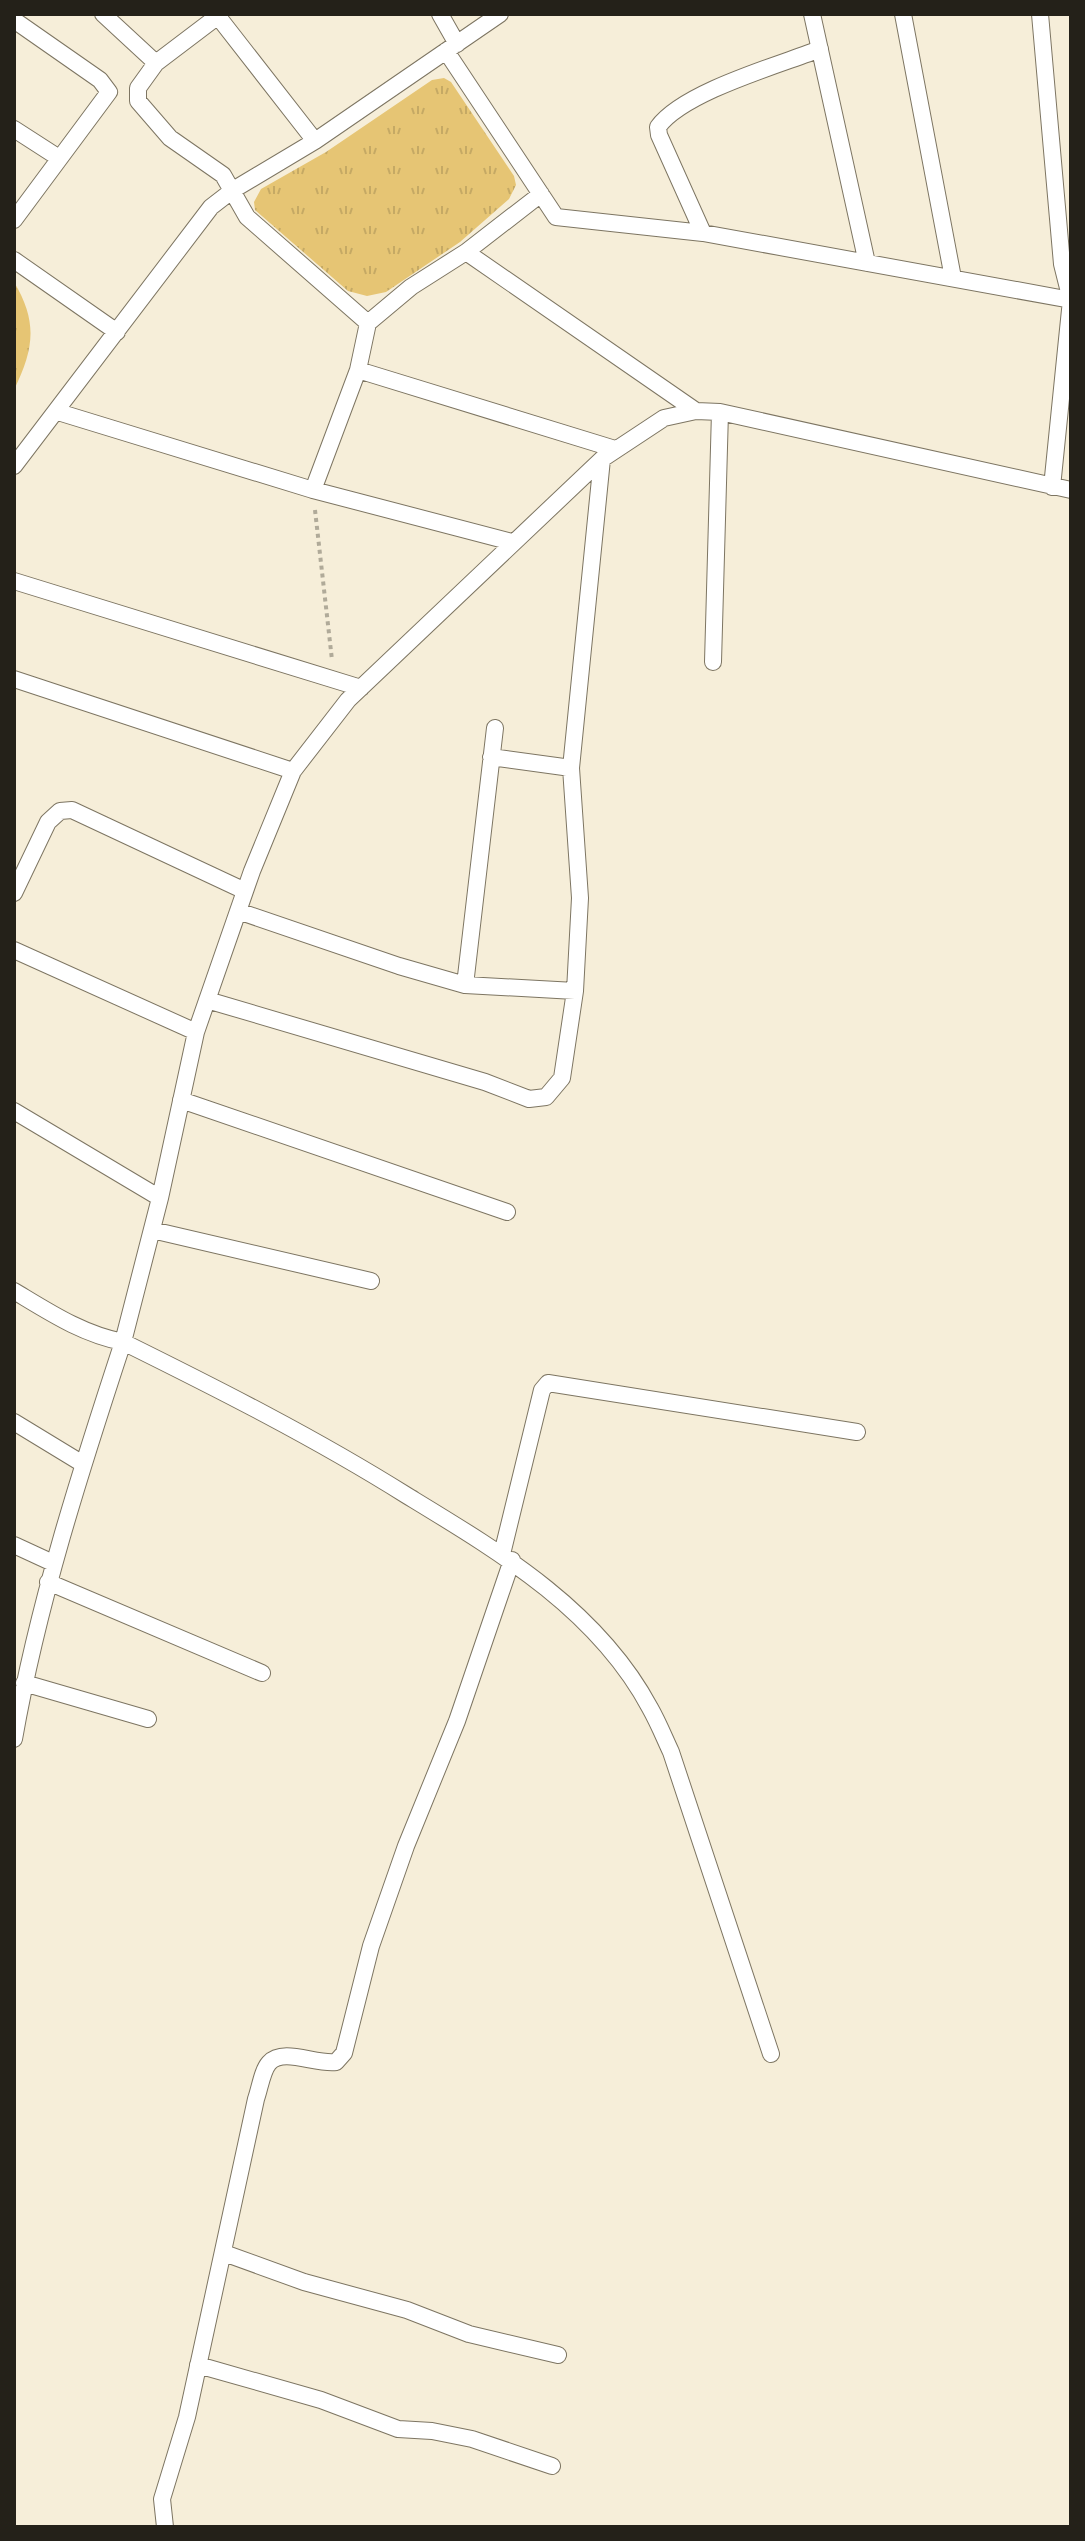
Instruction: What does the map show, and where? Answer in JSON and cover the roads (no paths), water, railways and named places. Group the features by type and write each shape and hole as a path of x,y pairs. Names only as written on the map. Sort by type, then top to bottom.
{"street":[{"path":"103,14 156,63"},
{"path":"440,14 451,48 556,217 703,233 1071,300"},
{"path":"14,466 211,207 233,190 315,141 500,14"},
{"path":"812,14 867,263"},
{"path":"903,14 953,278"},
{"path":"1040,14 1062,264 1071,300 1052,487"},
{"path":"315,141 217,15 156,63 138,88 138,101 159,127 223,175 247,217 368,323"},
{"path":"14,20 100,80 109,92"},
{"path":"703,233 658,127 667,116 721,86 820,49"},
{"path":"14,220 109,92 138,88"},
{"path":"14,129 59,158"},
{"path":"313,490 358,370 368,323 411,287 466,252 541,194"},
{"path":"466,252 696,411"},
{"path":"14,260 117,332"},
{"path":"358,370 608,454"},
{"path":"14,1739 53,1563 123,1342 152,1230 196,1032 245,891 293,771 348,700 608,454 664,418 696,411 720,412 1071,490"},
{"path":"58,412 313,490 512,542"},
{"path":"713,662 720,412"},
{"path":"207,1000 485,1082 529,1099 546,1097 562,1078 575,991 580,898 571,768 608,454"},
{"path":"14,581 361,688"},
{"path":"14,679 293,771"},
{"path":"465,985 495,728"},
{"path":"491,757 571,768"},
{"path":"14,893 48,822 60,811 72,810 245,891"},
{"path":"238,911 465,985 575,991"},
{"path":"14,950 196,1032"},
{"path":"181,1100 507,1212"},
{"path":"14,1111 160,1198"},
{"path":"152,1230 371,1281"},
{"path":"14,1291 58,1318 98,1337 123,1342 333,1450 507,1557 550,1590 598,1636 650,1706 671,1752 771,2054"},
{"path":"165,2527 162,2499 187,2417 256,2099 267,2064 288,2055 324,2064 336,2062 344,2053 371,1946 406,1846 457,1721 507,1557 542,1390 553,1382 857,1432"},
{"path":"14,1422 83,1464"},
{"path":"14,1545 53,1563"},
{"path":"48,1582 262,1673"},
{"path":"24,1683 148,1719"},
{"path":"224,2253 304,2282 407,2310 469,2334 558,2355"},
{"path":"198,2365 321,2400 398,2429 432,2431 472,2439 552,2466"}]}
